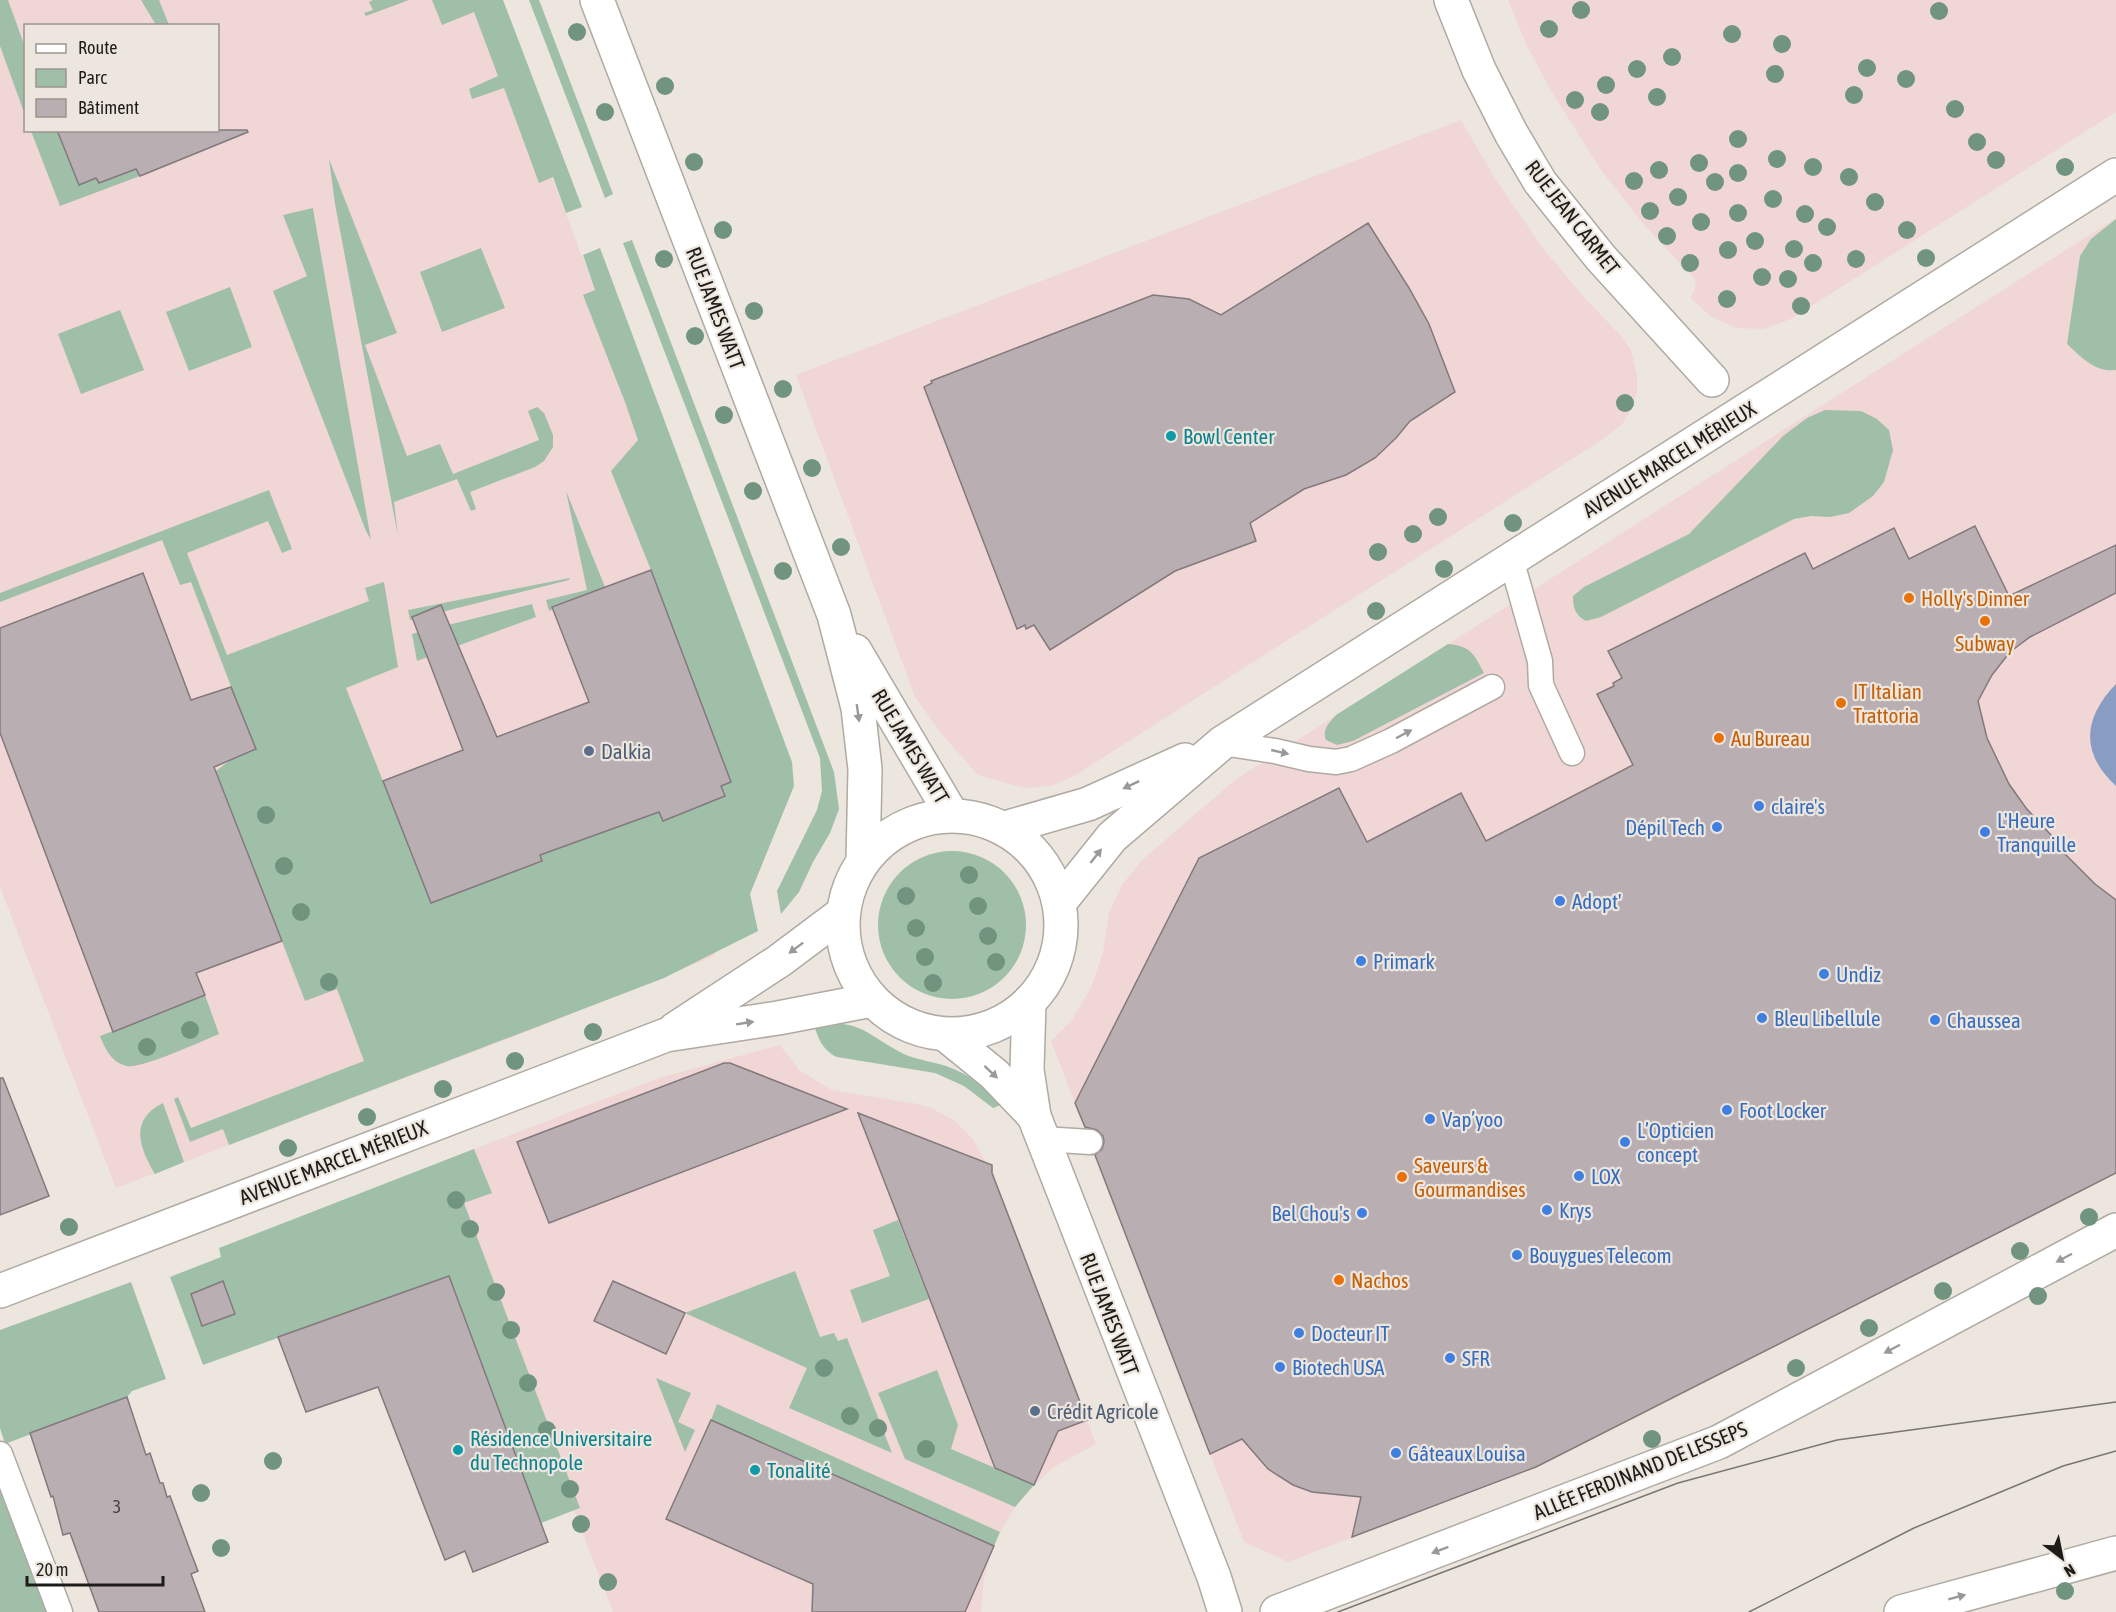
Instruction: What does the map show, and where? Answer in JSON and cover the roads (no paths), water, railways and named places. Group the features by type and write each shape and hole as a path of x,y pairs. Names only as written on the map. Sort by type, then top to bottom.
{"street":[{"name":"RUE JAMES WATT","path":"597,0 834,615 858,708 865,769 863,861"},
{"name":"RUE JEAN CARMET","path":"1451,0 1479,70 1511,133 1540,182 1601,258 1712,380"},
{"name":"AVENUE MARCEL MÉRIEUX","path":"1005,828 1088,804 1222,743 2116,175"},
{"name":"RUE JAMES WATT","path":"834,615 952,815"},
{"name":"AVENUE MARCEL MÉRIEUX","path":"1060,902 1112,837 1222,743"},
{"path":"952,815 979,818 1005,828 1030,847 1049,873 1060,902 1062,930 1057,956 1046,981 1029,1002 1005,1021 976,1032 946,1035 918,1029 893,1017 872,1000 854,974 844,945 843,913 849,885 863,861 887,837 917,820 952,815"},
{"name":"AVENUE MARCEL MÉRIEUX","path":"0,1291 666,1035 779,961 843,913"},
{"name":"AVENUE MARCEL MÉRIEUX","path":"666,1035 778,1018 872,1000"},
{"name":"RUE JAMES WATT","path":"1029,1002 1027,1070 1039,1128 1214,1577 1225,1612"},
{"name":"RUE JAMES WATT","path":"946,1035 993,1074 1039,1128"},
{"name":"ALLÉE FERDINAND DE LESSEPS","path":"1276,1612 1719,1442 2116,1230"},
{"path":"1901,1612 2116,1553"}],"lane":[{"path":"1511,560 1540,661 1541,685 1572,753"},
{"path":"1222,743 1309,759 1336,762 1351,759 1391,741 1492,687"},
{"path":"1039,1128 1090,1142"},
{"path":"0,1454 60,1612"}],"water":[{"path":"2116,684 2116,786 2104,774 2096,761 2091,748 2090,735 2097,710"}],"tram line":[{"path":"1338,1612 1678,1483 1837,1440 2116,1402"},
{"path":"1749,1612 1914,1528 2063,1466 2116,1451"}],"place":[{"name":"Bowl Center","path":"1171,436"},
{"name":"Holly's Dinner","path":"1909,598"},
{"name":"Subway","path":"1985,621"},
{"name":"IT Italian Trattoria","path":"1841,703"},
{"name":"Au Bureau","path":"1719,738"},
{"name":"Dalkia","path":"589,751"},
{"name":"claire's","path":"1759,806"},
{"name":"Dépil Tech","path":"1717,827"},
{"name":"L'Heure Tranquille","path":"1985,832"},
{"name":"Adopt'","path":"1560,901"},
{"name":"Primark","path":"1361,961"},
{"name":"Undiz","path":"1824,974"},
{"name":"Bleu Libellule","path":"1762,1018"},
{"name":"Chaussea","path":"1935,1020"},
{"name":"Foot Locker","path":"1727,1110"},
{"name":"Vap’yoo","path":"1430,1119"},
{"name":"L’Opticien concept","path":"1625,1142"},
{"name":"LOX","path":"1579,1176"},
{"name":"Saveurs & Gourmandises","path":"1402,1177"},
{"name":"Krys","path":"1547,1210"},
{"name":"Bel Chou's","path":"1362,1213"},
{"name":"Bouygues Telecom","path":"1517,1255"},
{"name":"Nachos","path":"1339,1280"},
{"name":"Docteur IT","path":"1299,1333"},
{"name":"SFR","path":"1450,1358"},
{"name":"Biotech USA","path":"1280,1367"},
{"name":"Crédit Agricole","path":"1035,1411"},
{"name":"Résidence Universitaire du Technopole","path":"458,1450"},
{"name":"Gâteaux Louisa","path":"1396,1453"},
{"name":"Tonalité","path":"755,1470"}]}
